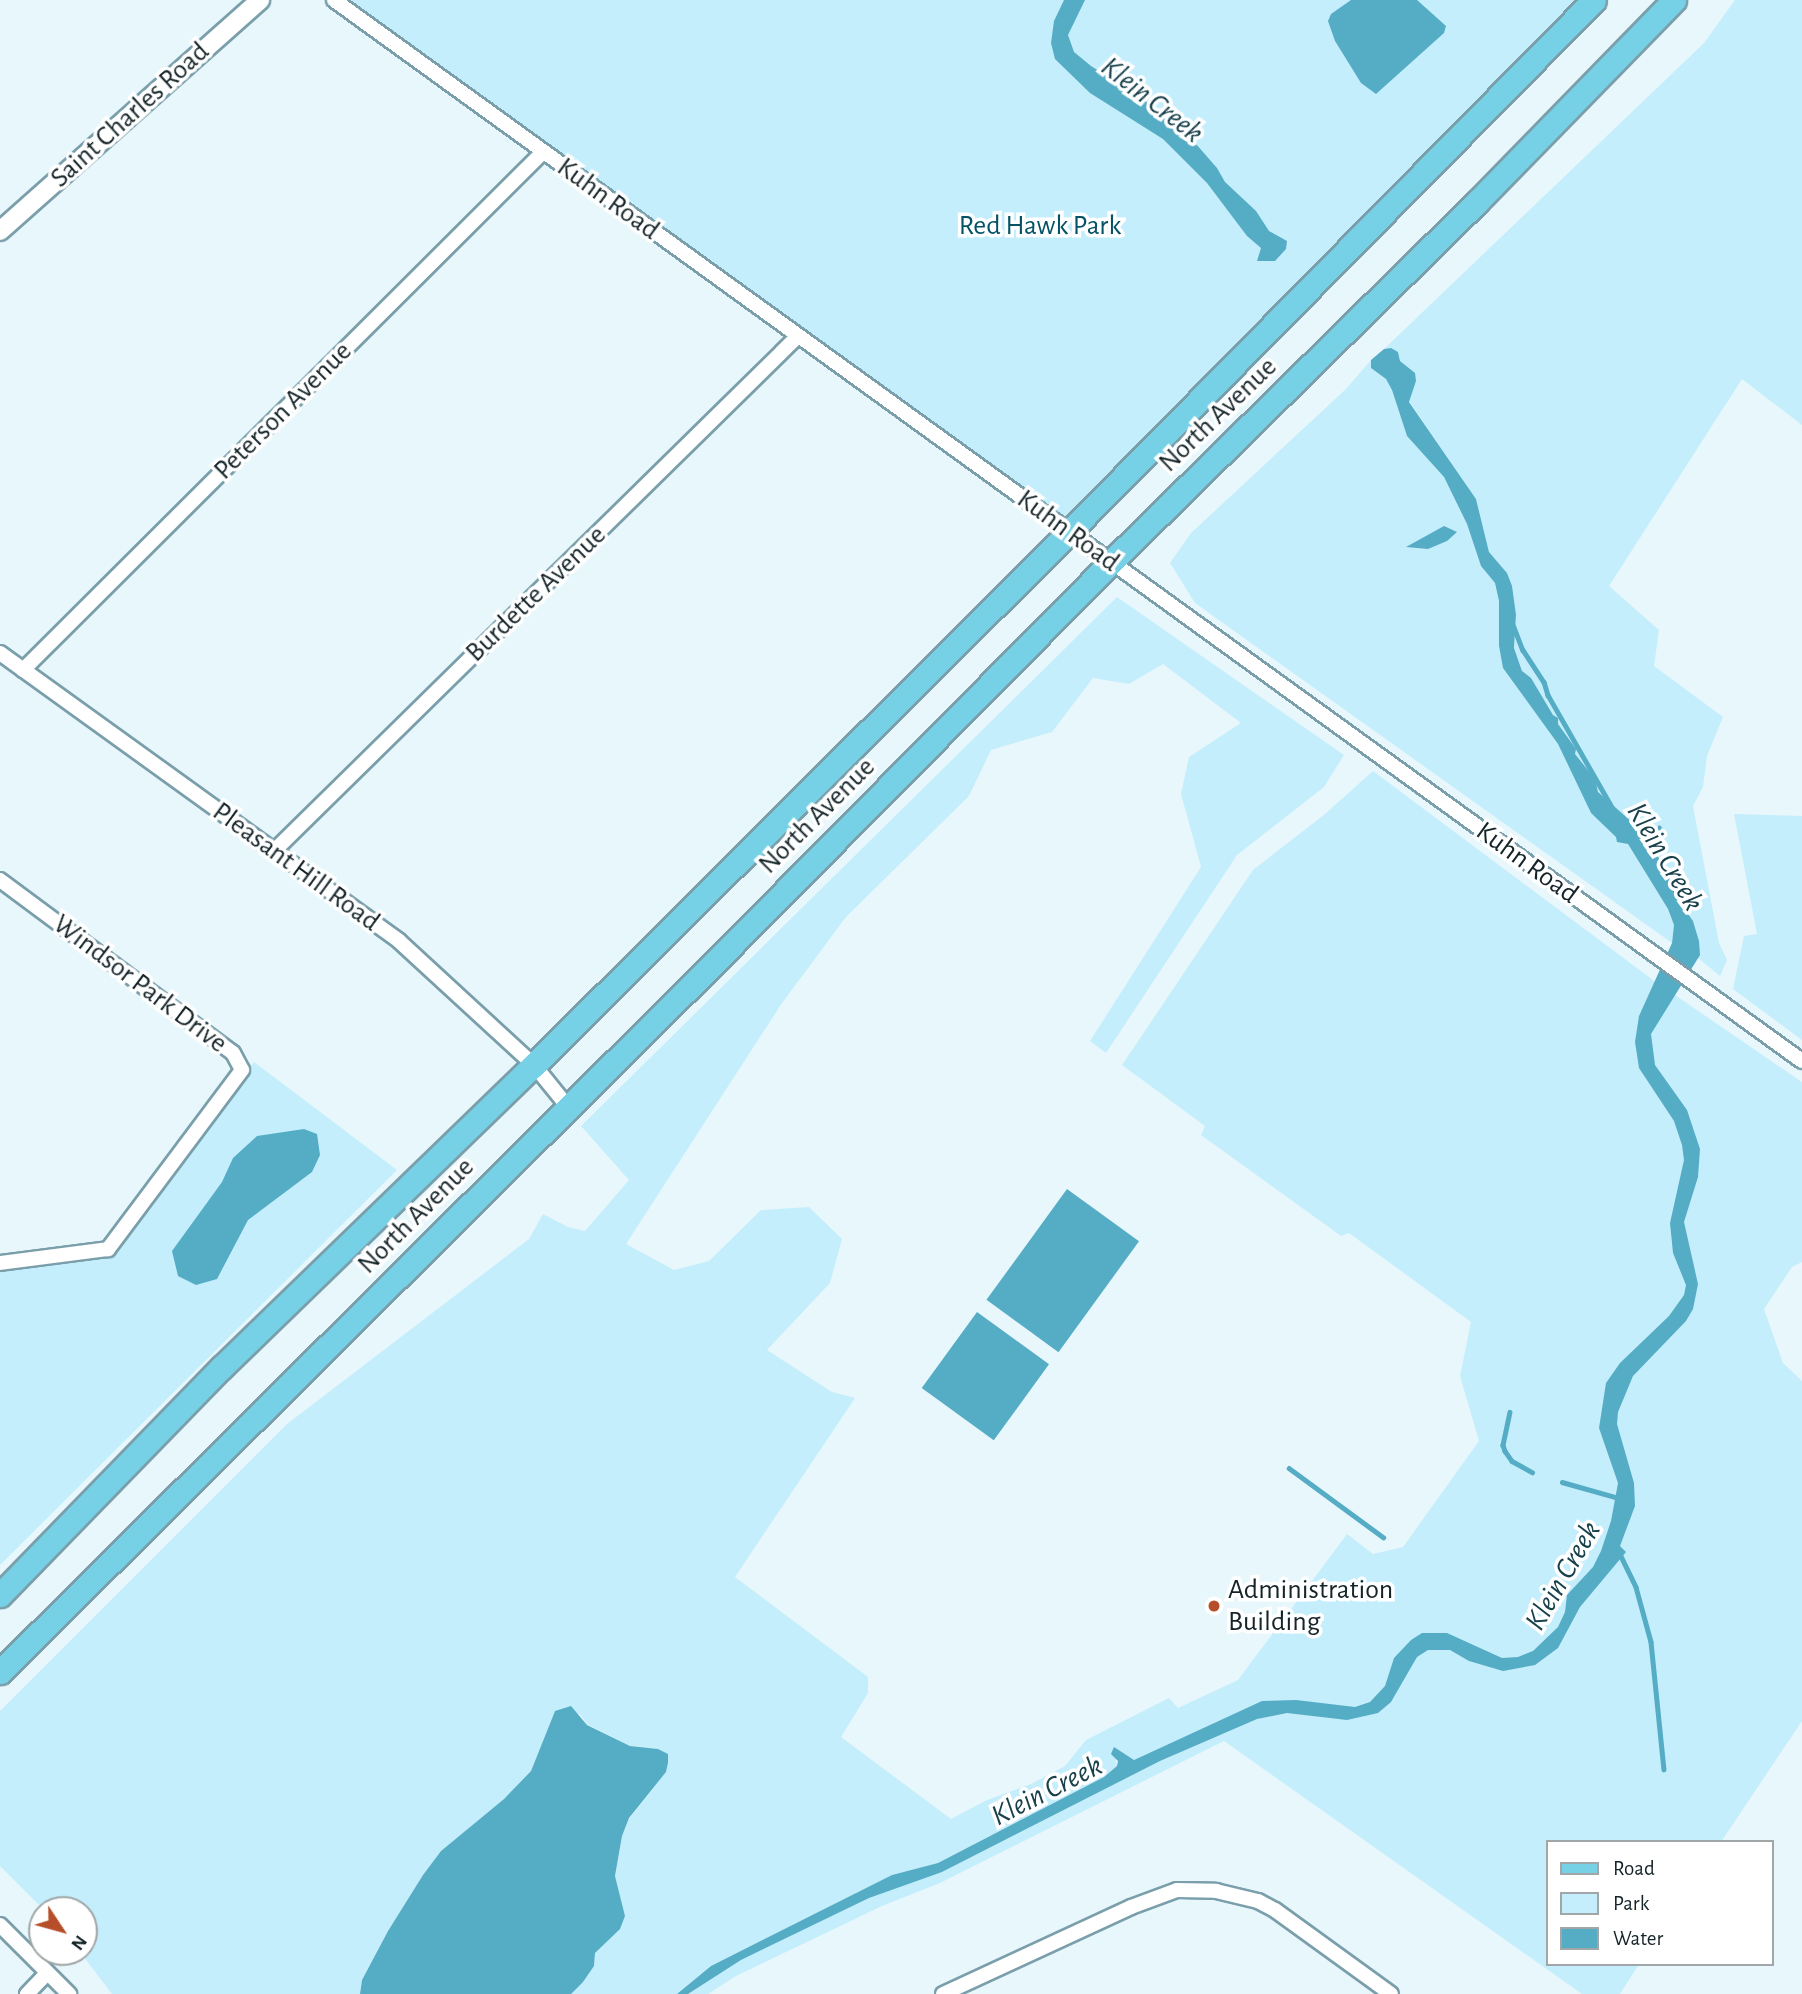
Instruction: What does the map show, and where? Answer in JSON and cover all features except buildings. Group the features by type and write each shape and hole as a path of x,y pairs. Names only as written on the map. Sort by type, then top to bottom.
{"main road":[{"name":"North Avenue","path":"0,1595 222,1367 534,1065 1069,532 1594,0"},
{"name":"North Avenue","path":"0,1671 568,1107 1111,562 1468,212 1674,0"}],"street":[{"name":"Saint Charles Road","path":"0,231 260,0"},
{"name":"Kuhn Road","path":"334,0 1802,1061"},
{"name":"Peterson Avenue","path":"23,670 543,152"},
{"name":"Burdette Avenue","path":"274,851 799,336"},
{"name":"Pleasant Hill Road","path":"0,653 399,941 534,1065 568,1107"},
{"name":"Windsor Park Drive","path":"0,880 233,1053 242,1070 108,1249 0,1263"},
{"path":"943,1994 1131,1907 1177,1890 1216,1891 1258,1901 1275,1910 1391,1994"},
{"path":"0,1925 69,1994"},
{"path":"27,1994 47,1973"}],"green space":[{"name":"Red Hawk Park","path":"332,0 1589,0 1065,524"},
{"path":"1735,0 1802,0 1802,425 1742,379 1609,586 1659,630 1654,666 1723,717 1707,756 1703,787 1693,806 1719,943 1727,960 1720,976 1698,958 1699,941 1693,921 1677,898 1666,866 1652,849 1659,825 1652,836 1645,839 1635,825 1597,792 1558,724 1558,718 1553,715 1531,679 1522,671 1514,648 1516,615 1507,573 1489,552 1476,499 1409,401 1416,381 1400,361 1398,352 1384,349 1704,43"},
{"path":"1371,360 1371,368 1386,379 1392,390 1407,436 1444,477 1467,524 1481,566 1495,583 1499,601 1499,646 1503,668 1558,744 1591,813 1628,844 1668,909 1674,925 1672,943 1195,603 1170,563 1191,533 1346,389"},
{"path":"1117,597 1344,755 1324,787 1237,855 1106,1053 1090,1041 1201,867 1181,794 1189,757 1241,723 1163,664 1129,684 1093,678 1052,732 991,750 969,796 846,917 782,1003 626,1244 674,1270 709,1261 761,1210 809,1207 842,1239 830,1283 767,1350 832,1392 855,1398 735,1577 868,1677 868,1693 841,1737 951,1819 1065,1766 1086,1740 1169,1698 1178,1708 1238,1680 1347,1534 1373,1554 1403,1547 1479,1441 1460,1376 1471,1322 1349,1233 1341,1236 1201,1135 1205,1126 1122,1065 1253,870 1325,814 1373,771 1653,980 1802,1082 1802,1262 1792,1267 1764,1309 1783,1363 1802,1381 1802,1721 1722,1840 1546,1840 1546,1966 1638,1966 1620,1994 1582,1994 1224,1741 940,1883 882,1906 736,1976 708,1994 688,1994 741,1960 889,1888 942,1872 1160,1761 1223,1733 1221,1720 1134,1760 1126,1756 1115,1757 1117,1766 1104,1777 938,1863 892,1875 711,1966 677,1994 571,1994 594,1966 595,1953 620,1928 625,1916 615,1876 622,1836 629,1819 666,1772 668,1763 658,1749 630,1746 587,1724 580,1714 555,1711 531,1771 504,1799 441,1851 423,1875 388,1931 362,1980 360,1994 112,1994 91,1966 98,1966 98,1896 30,1896 0,1866 0,1711 287,1424 529,1239 543,1214 568,1227 585,1231 629,1180 581,1126"},
{"path":"1734,814 1802,816 1802,1040 1733,989 1744,936 1757,934"},
{"path":"254,1062 397,1170 0,1565 0,1271 113,1252"}],"water":[{"path":"1064,0 1085,0 1068,35 1074,52 1143,99 1189,136 1217,168 1225,182 1256,211 1269,231 1287,241 1286,249 1275,261 1257,261 1261,248 1247,236 1207,183 1163,139 1090,93 1055,59 1051,43 1054,21"},
{"path":"1351,0 1417,0 1446,26 1444,33 1376,94 1361,83 1335,41 1328,21 1331,14"},
{"path":"1391,348 1398,352 1400,361 1415,373 1416,381 1409,402 1476,499 1489,552 1507,573 1512,586 1516,615 1514,648 1522,671 1531,678 1553,715 1558,718 1558,724 1576,749 1575,754 1595,779 1598,792 1642,831 1645,839 1652,836 1659,825 1662,827 1652,850 1666,866 1677,898 1693,921 1699,941 1700,955 1651,1034 1655,1065 1687,1110 1700,1149 1698,1177 1684,1222 1698,1284 1693,1309 1686,1321 1633,1376 1618,1412 1617,1424 1634,1483 1635,1506 1620,1546 1626,1552 1580,1607 1558,1648 1535,1665 1503,1671 1469,1661 1450,1650 1428,1650 1417,1657 1391,1702 1378,1713 1347,1720 1287,1713 1257,1719 1160,1761 942,1872 869,1898 741,1960 688,1994 677,1994 711,1966 892,1875 938,1863 1104,1777 1117,1766 1118,1761 1111,1754 1114,1747 1134,1760 1262,1701 1296,1700 1355,1707 1370,1702 1385,1686 1394,1658 1411,1640 1422,1633 1447,1633 1502,1658 1518,1657 1533,1651 1558,1627 1565,1612 1567,1595 1593,1567 1601,1551 1611,1521 1618,1483 1599,1428 1606,1383 1620,1363 1669,1316 1684,1295 1686,1285 1673,1253 1670,1223 1684,1160 1682,1145 1674,1121 1639,1068 1635,1042 1639,1016 1672,943 1674,925 1668,909 1628,844 1617,842 1616,837 1591,813 1558,744 1503,668 1499,646 1499,601 1495,583 1481,566 1467,524 1444,477 1407,436 1392,390 1386,379 1371,368 1371,360 1384,349"},
{"path":"1444,526 1457,532 1447,541 1428,549 1406,547"},
{"path":"304,1129 317,1134 320,1155 312,1172 248,1220 217,1279 196,1285 178,1276 172,1251 222,1182 233,1158 257,1136"},
{"path":"1067,1189 1139,1241 1058,1352 986,1300"},
{"path":"977,1312 1049,1364 994,1440 922,1388"},
{"path":"571,1706 587,1725 630,1746 658,1749 668,1754 666,1772 629,1818 622,1836 615,1876 625,1916 620,1929 595,1953 594,1966 583,1982 571,1994 360,1994 362,1980 388,1931 423,1875 441,1851 504,1799 531,1771 555,1711"}],"waterway":[{"name":"Klein Creek","path":"1512,622 1523,650 1544,682 1548,695 1613,809"},
{"path":"1510,1412 1503,1445 1505,1451 1512,1461 1532,1472"},
{"path":"1289,1468 1383,1537"},
{"path":"1562,1482 1619,1498"},
{"path":"1619,1552 1636,1587 1651,1642 1664,1769"}],"place":[{"name":"Administration Building","path":"1214,1606"}]}
